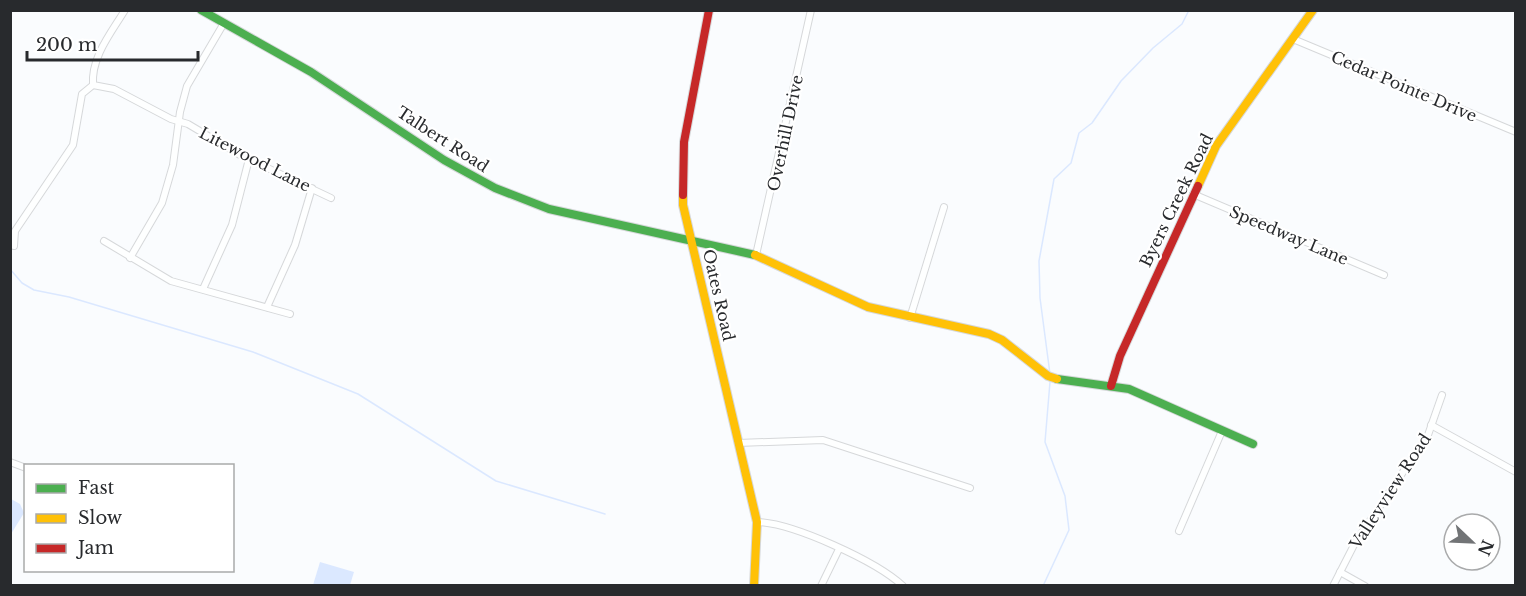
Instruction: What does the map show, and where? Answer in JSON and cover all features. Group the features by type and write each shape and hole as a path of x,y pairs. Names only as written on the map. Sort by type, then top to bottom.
{"street":[{"path":"14,246 15,231 73,146 82,94 93,85 92,75 97,58 125,10"},
{"name":"Talbert Road","path":"201,10 290,57 481,183 521,201 756,255 868,307 989,334 1002,340 1036,368 1062,381 1111,386 1139,393 1253,444"},
{"name":"Oates Road","path":"709,10 684,142 683,205 757,522 757,561 754,585"},
{"name":"Overhill Drive","path":"756,255 811,10"},
{"name":"Byers Creek Road","path":"1111,386 1117,364 1216,146 1313,10"},
{"path":"130,258 162,203 173,165 187,86 224,22"},
{"name":"Cedar Pointe Drive","path":"1293,39 1515,132"},
{"name":"Litewood Lane","path":"93,85 114,89 249,159 331,198"},
{"path":"203,289 232,225 249,159"},
{"path":"267,307 295,245 312,188"},
{"name":"Speedway Lane","path":"1193,194 1384,275"},
{"path":"910,318 944,207"},
{"path":"104,241 171,281 290,314"},
{"name":"Valleyview Road","path":"1333,585 1355,543 1416,454 1431,425 1442,395"},
{"path":"1431,425 1515,472"},
{"path":"1179,531 1222,431"},
{"path":"738,443 823,440 970,488"},
{"path":"757,522 798,529 888,573 903,585"},
{"path":"821,585 838,549"},
{"path":"1340,572 1365,585"}],"water":[{"path":"11,499 20,504 24,513 11,534"},
{"path":"320,562 354,572 350,585 313,585"}],"waterway":[{"path":"1050,374 1040,298 1039,261 1054,179 1071,163 1079,133 1092,123 1121,81 1153,48 1182,24 1189,10"},
{"path":"10,269 22,283 34,290 69,297 253,352 358,394 496,481 605,514"},
{"path":"1043,586 1069,530 1065,496 1045,442 1050,382"}],"traffic: fast":[{"path":"201,10 311,72 444,160 495,188 549,209 755,255"},
{"path":"1057,379 1129,389 1253,444"}],"traffic: slow":[{"path":"1198,186 1216,146 1313,10"},
{"path":"683,195 683,205 757,522 754,586"},
{"path":"755,255 868,307 989,334 1002,340 1048,376 1057,379"}],"traffic: jam":[{"path":"683,195 684,142 709,10"},
{"path":"1111,386 1120,356 1198,186"}]}
